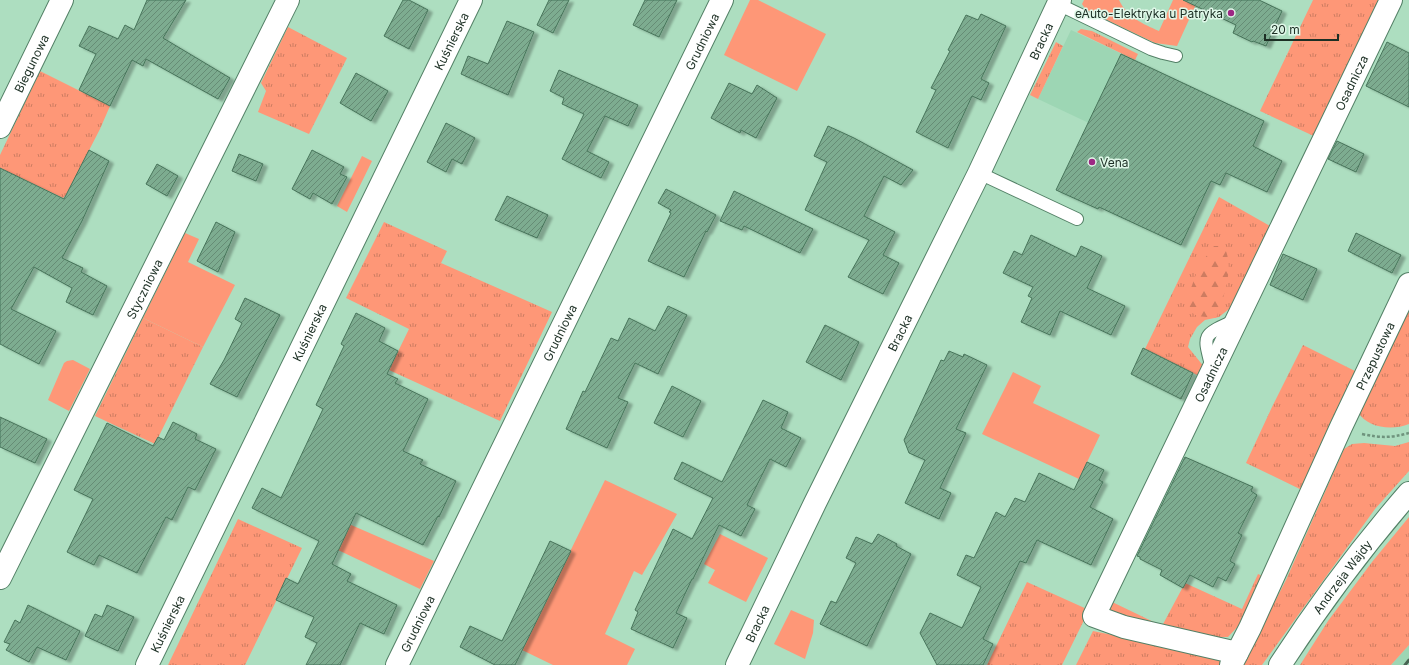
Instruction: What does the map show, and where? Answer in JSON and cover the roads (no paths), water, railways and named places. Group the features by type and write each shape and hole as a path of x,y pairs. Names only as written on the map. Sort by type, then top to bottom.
{"street":[{"name":"Biegunowa","path":"0,127 62,0"},
{"name":"Styczniowa","path":"0,578 288,0"},
{"name":"Kuśnierska","path":"147,665 471,0"},
{"name":"Grudniowa","path":"397,665 722,0"},
{"name":"Osadnicza","path":"1234,659 1124,627 1094,616 1391,0"},
{"name":"Bracka","path":"737,665 815,503 979,173 1059,2"},
{"name":"Przepustowa","path":"1234,659 1409,284"},
{"name":"Andrzeja Wajdy","path":"1280,665 1305,626 1353,562 1409,493"}],"lane":[{"path":"1059,2 1151,49 1176,56"},
{"path":"979,173 1078,219"}],"railway":[{"path":"1405,665 1409,660"}],"place":[{"name":"eAuto-Elektryka u Patryka","path":"1231,13"},
{"name":"Vena","path":"1092,162"}]}
